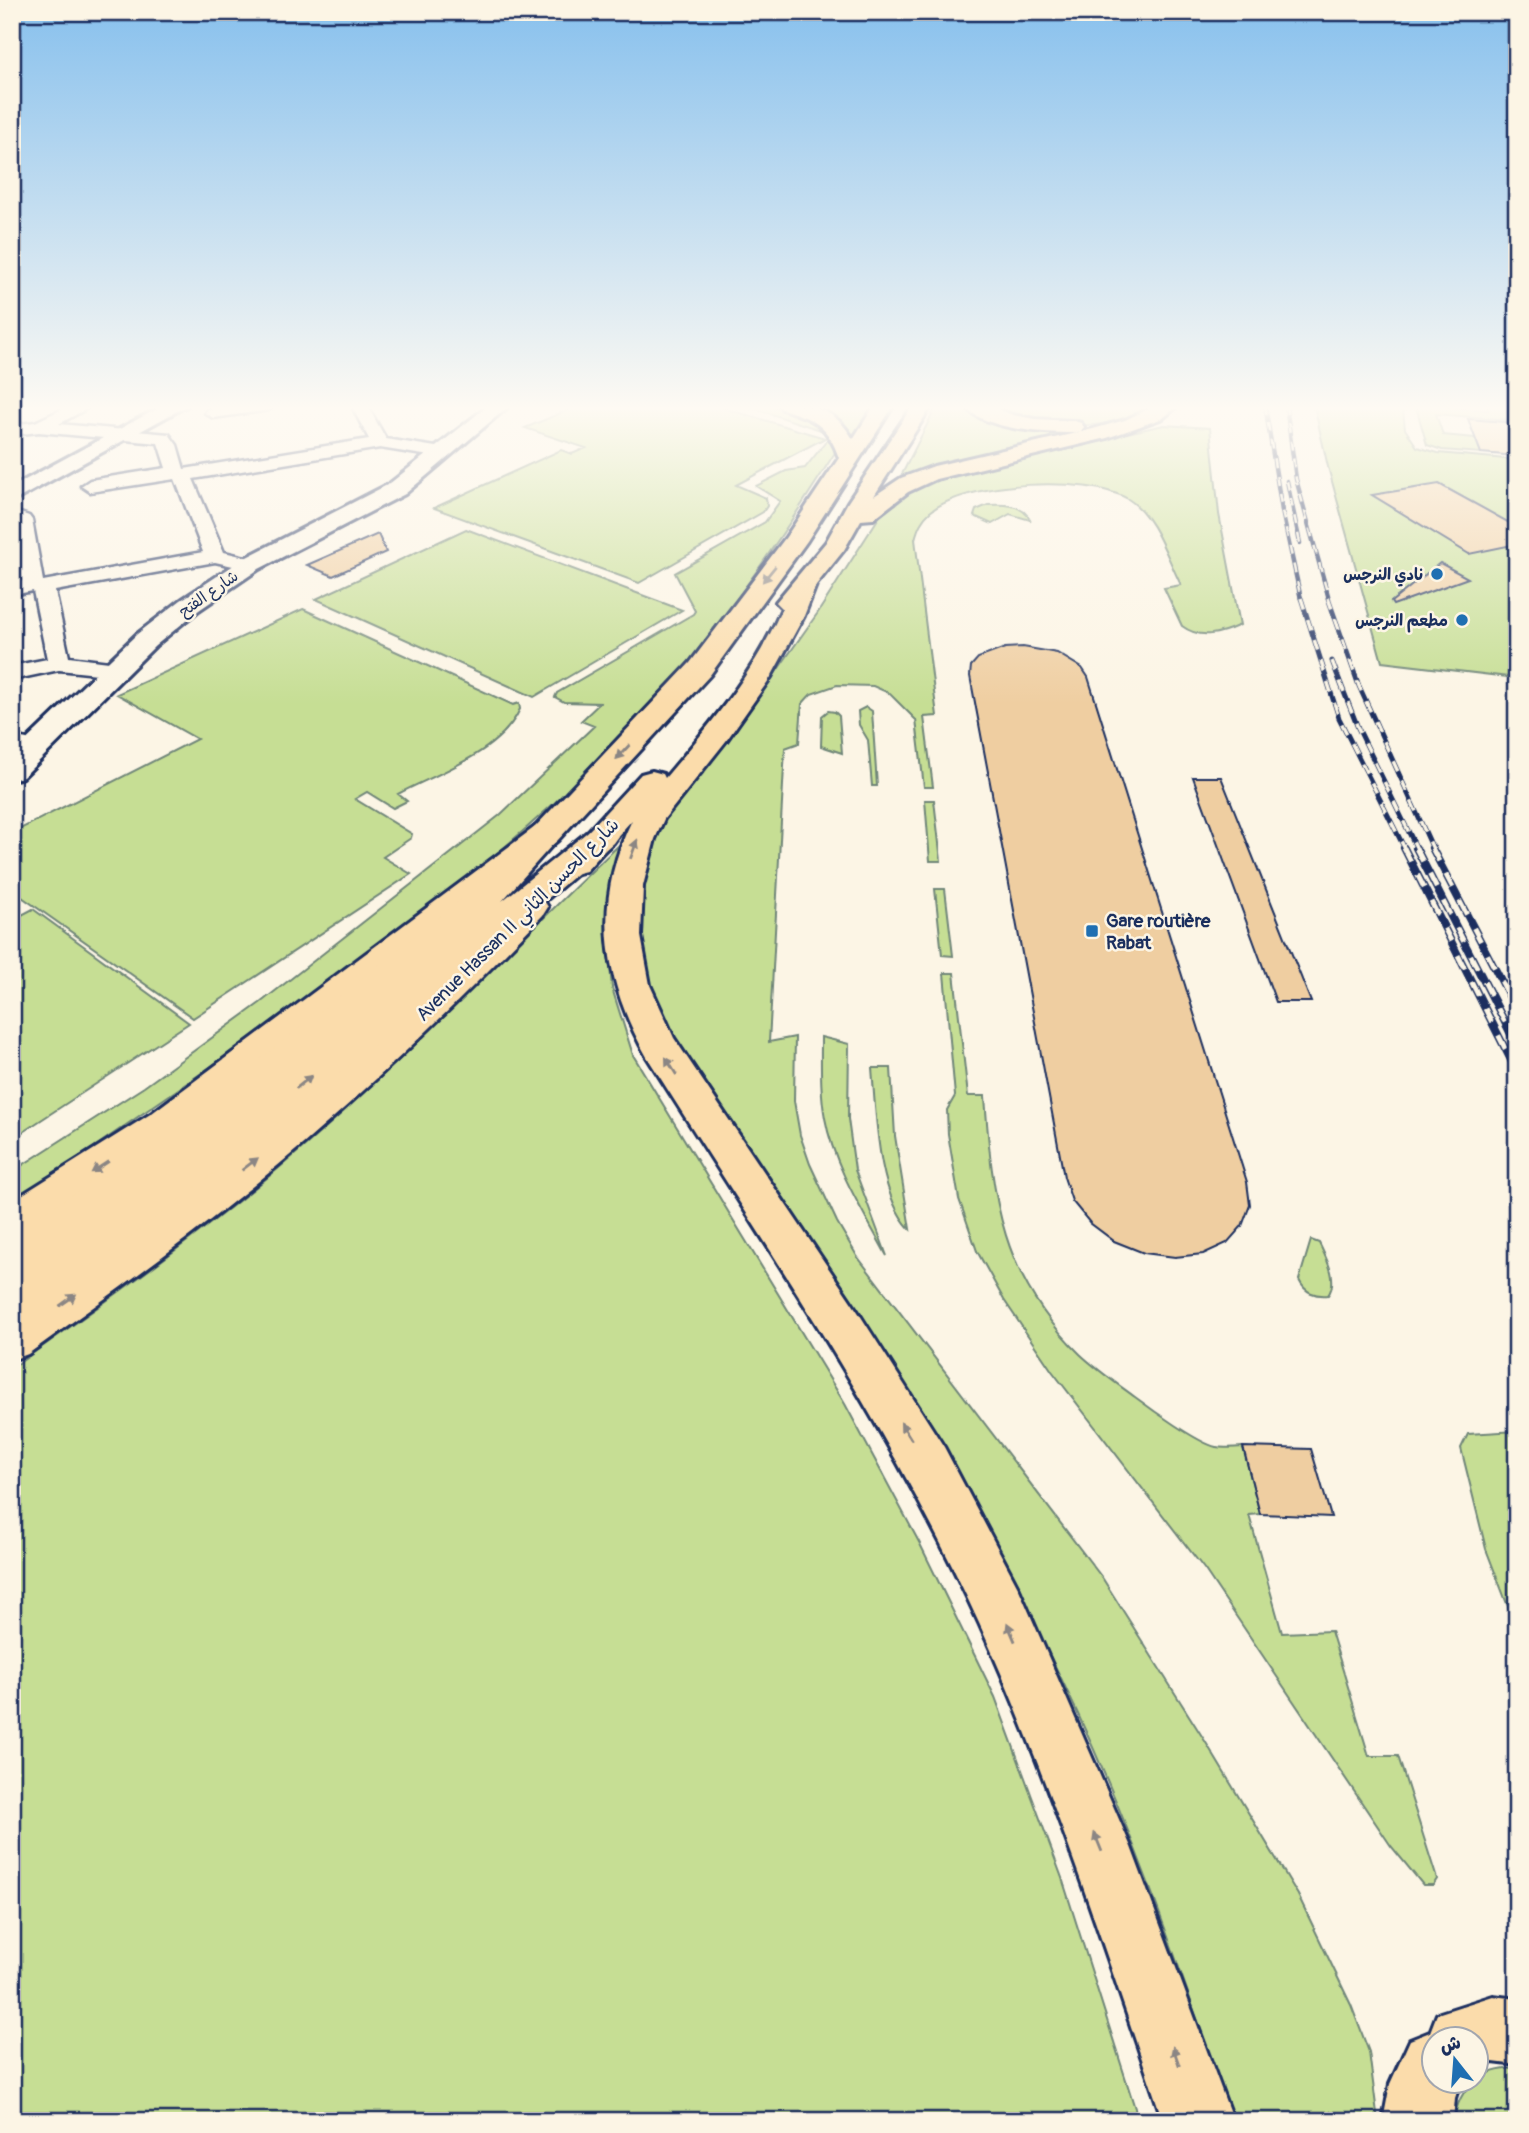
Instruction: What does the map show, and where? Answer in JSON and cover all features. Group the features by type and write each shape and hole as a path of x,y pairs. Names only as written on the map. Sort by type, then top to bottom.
{"highway":[{"name":"Avenue Hassan II شارع الحسن الثاني","path":"12,1223 166,1124 546,834 700,668 795,541 818,505"},
{"name":"Avenue Hassan II شارع الحسن الثاني","path":"12,1339 131,1255 277,1142 414,1022 602,836 757,650 782,610 836,545 858,505"},
{"path":"846,528 875,505"},
{"path":"804,583 795,610 736,711 649,817 641,832 627,872 626,942 629,968 640,1006 660,1047 842,1326 926,1464 999,1606 1100,1847 1198,2121"},
{"path":"12,1255 91,1204 258,1082 490,894 546,834"},
{"path":"12,1297 151,1199 274,1105 399,1006 602,836"},
{"path":"1490,2030 1517,2032"},
{"path":"1418,2121 1422,2094"}],"street":[{"path":"194,505 215,556"},
{"name":"شارع الفتح","path":"14,745 106,668 245,562 361,505"},
{"path":"12,516 22,520 26,581 59,663"},
{"path":"26,581 215,556 245,562"},
{"path":"12,673 59,663 106,668"},
{"name":"شارع الفتح","path":"12,771 106,668"}],"green space":[{"path":"442,505 767,506 763,512 639,583 434,508"},
{"path":"777,505 802,505 725,615 676,677 599,760 546,811 372,953 12,1202 12,1158 21,1166 144,1087 260,1003 500,815 594,726 581,721 600,703 564,702 555,697 557,693 693,614 695,611 675,573 765,522"},
{"path":"887,505 943,505 924,518 915,539 937,716 924,717 933,787 924,787 916,720 889,693 873,686 837,685 811,694 802,704 799,743 785,748 769,1042 795,1037 794,1101 800,1135 810,1164 837,1222 857,1256 1103,1579 1298,1895 1351,2005 1369,2052 1378,2121 1232,2121 1124,1821 1045,1646 965,1504 757,1173 666,1023 649,987 641,941 639,896 656,831 676,800 752,706 817,614"},
{"path":"988,505 1018,508 1030,520 1010,514 992,524 974,516 976,510"},
{"path":"1135,505 1218,505 1240,625 1211,634 1196,633 1182,626 1164,588 1181,585 1153,527"},
{"name":"نادي النرجس","path":"1338,505 1517,505 1517,678 1382,662"},
{"path":"466,529 682,610 534,697 316,599"},
{"path":"303,609 513,705 519,703 520,709 511,724 483,750 398,794 407,801 393,808 367,792 355,799 412,834 411,838 383,857 411,874 193,1018 12,890 12,833 197,739 117,694"},
{"path":"866,707 872,711 877,786 872,786 868,740 859,725 858,711"},
{"path":"828,711 839,716 842,753 821,746 822,716"},
{"path":"925,800 934,800 941,861 930,861"},
{"path":"618,846 607,933 612,988 633,1055 845,1404 920,1544 995,1697 1062,1878 1139,2121 12,2121 12,1368 119,1292 292,1157 417,1043"},
{"path":"935,889 945,889 953,956 942,955"},
{"path":"33,909 189,1023 12,1139 12,920"},
{"path":"944,973 954,973 968,1096 985,1096 992,1169 1006,1235 1033,1296 1080,1354 1152,1409 1208,1444 1222,1448 1243,1447 1260,1514 1249,1515 1282,1633 1331,1631 1369,1756 1398,1756 1437,1879 1433,1885 1423,1885 1391,1846 1205,1570 1052,1371 1004,1300 977,1251 959,1199 948,1134 947,1110 955,1096"},
{"path":"821,1037 849,1044 848,1119 855,1170 887,1256 851,1189 829,1136 822,1098"},
{"path":"872,1068 891,1068 895,1136 910,1229 899,1214 885,1175 877,1130"},
{"path":"1311,1240 1319,1243 1330,1269 1332,1283 1328,1295 1311,1293 1299,1280"},
{"path":"1517,1431 1517,1630 1486,1549 1461,1448 1468,1434"},
{"path":"1517,2068 1517,2121 1454,2121 1463,2094 1490,2094 1490,2073"}],"building":[{"path":"1388,505 1476,505 1517,527 1517,544 1469,554"},
{"path":"378,534 386,552 333,576 307,565"},
{"path":"1440,563 1468,578 1393,605 1391,602"},
{"name":"Gare routière Rabat","path":"1023,647 1057,653 1082,668 1088,677 1247,1182 1250,1205 1242,1226 1227,1243 1203,1254 1175,1257 1144,1253 1114,1241 1090,1223 1072,1201 1064,1177 970,676 971,666 978,658 1005,648"},
{"path":"1193,777 1221,777 1311,1002 1276,1002"},
{"path":"1243,1447 1311,1449 1331,1517 1260,1514"}],"railway":[{"path":"1281,505 1301,599"},
{"path":"1292,505 1300,543"},
{"path":"1303,505 1329,599"},
{"path":"1301,598 1339,718 1405,849"},
{"path":"1328,598 1359,686 1433,849"},
{"path":"1332,661 1358,728 1417,849"},
{"path":"1404,848 1517,1072"},
{"path":"1416,848 1517,1046"},
{"path":"1432,848 1517,1011"}],"place":[{"name":"نادي النرجس","path":"1437,574"},
{"name":"مطعم النرجس","path":"1462,620"},
{"name":"Gare routière Rabat","path":"1092,931"}]}
